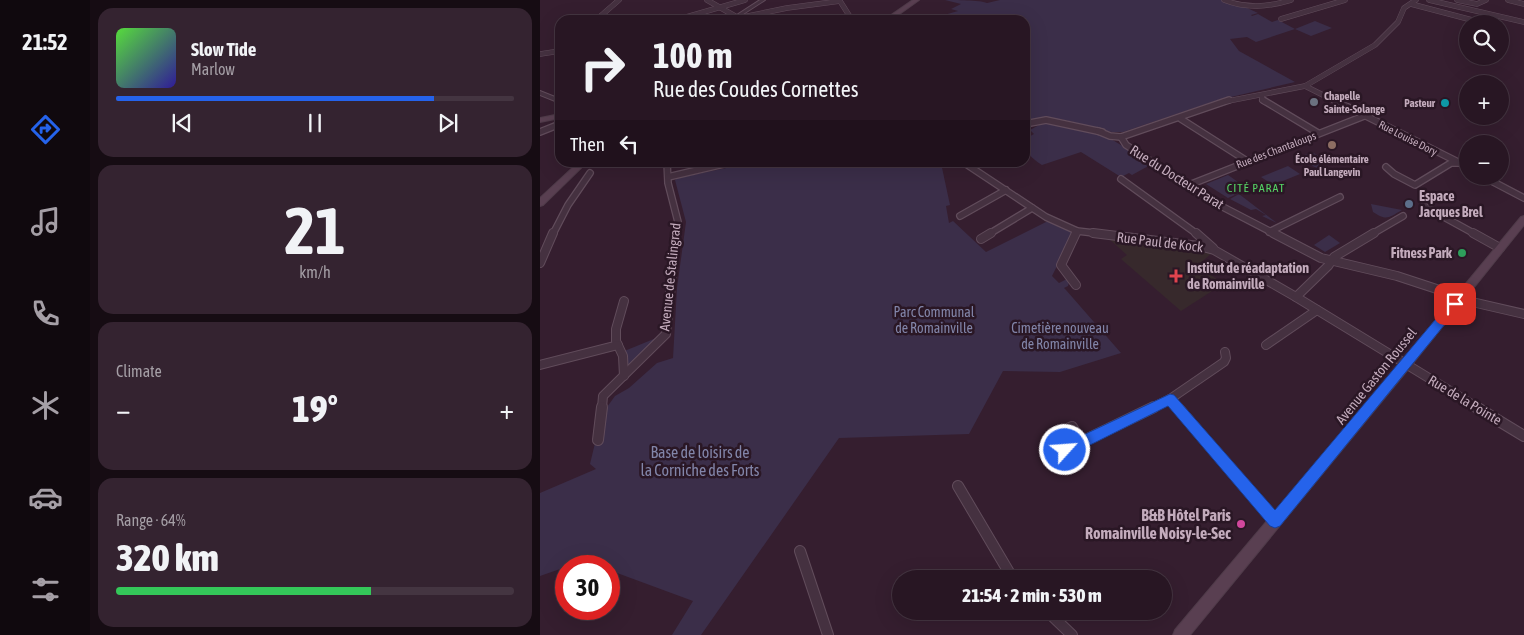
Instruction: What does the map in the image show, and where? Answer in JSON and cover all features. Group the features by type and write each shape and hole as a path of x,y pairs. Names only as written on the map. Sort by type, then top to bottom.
{"main road":[{"path":"894,15 916,0"},
{"path":"540,120 555,117"},
{"path":"540,203 579,167"},
{"name":"Avenue Gaston Roussel","path":"1180,635 1524,219"}],"street":[{"path":"602,15 618,0"},
{"path":"707,0 733,15"},
{"path":"694,15 745,0"},
{"path":"743,15 763,0"},
{"path":"1228,0 1256,7 1280,4 1291,0"},
{"path":"1281,19 1345,0"},
{"path":"1030,123 1046,120 1098,131 1116,137 1212,105 1305,86 1374,45 1389,33 1398,22 1404,8 1416,0"},
{"path":"1429,0 1524,22"},
{"path":"1457,0 1477,4 1486,0"},
{"path":"1508,0 1524,4"},
{"path":"753,15 787,8 840,1 849,15"},
{"path":"1411,4 1459,17"},
{"path":"540,54 555,52"},
{"name":"Rue Louise Dory","path":"1305,86 1458,163"},
{"path":"1212,105 1216,108 1262,98 1278,92"},
{"path":"540,93 555,99"},
{"path":"1262,98 1318,134"},
{"path":"1129,133 1134,135 1189,116 1186,114"},
{"name":"Rue des Chantaloups","path":"1190,185 1364,116"},
{"path":"1181,119 1247,161"},
{"path":"540,132 555,126"},
{"name":"Rue du Docteur Parat","path":"1118,135 1126,145 1219,205 1321,258 1397,276 1460,298 1524,314"},
{"path":"1386,167 1394,174 1415,185 1451,163 1458,163"},
{"name":"Avenue de Stalingrad","path":"598,440 603,396 666,334 673,250 678,222 667,167"},
{"path":"668,177 711,167"},
{"name":"Rue Paul de Kock","path":"971,167 1046,217 1077,231 1199,246 1214,250 1296,297 1405,364"},
{"path":"540,263 574,194 590,173"},
{"path":"1121,179 1184,223 1214,250"},
{"path":"1500,185 1524,197"},
{"path":"1502,185 1524,197"},
{"path":"960,216 1006,190"},
{"path":"1269,232 1340,197"},
{"path":"1424,206 1500,248"},
{"path":"981,239 1032,208"},
{"path":"1296,297 1334,257 1403,216"},
{"path":"1076,285 1062,269 1061,264 1077,231"},
{"path":"624,301 616,329 616,341 623,356 624,376"},
{"path":"1266,345 1317,310"},
{"path":"540,364 618,345"},
{"path":"1081,442 1170,399 1224,362 1226,358 1225,352"},
{"name":"Rue de la Pointe","path":"1405,364 1524,436"},
{"path":"1170,399 1275,521"},
{"path":"958,486 1008,570"},
{"path":"800,551 828,635"},
{"path":"1056,620 1072,635"}],"shaded area":[{"name":"Institut de réadaptation de Romainville","path":"1108,238 1194,247 1212,253 1198,265 1223,284 1181,311 1121,259 1127,255"}],"green space":[{"path":"945,0 987,3 1000,0 1222,0 1258,13 1252,16 1258,14 1272,22 1278,20 1295,29 1256,42 1247,37 1230,39 1239,51 1295,82 1218,100 1123,132 1112,132 1057,119 1046,118 1030,120 1030,15 944,15 958,11 951,9 961,4"},
{"path":"1315,21 1332,28 1311,36 1295,29"},
{"path":"1047,122 1095,133 1111,139 1152,164 1132,175 1129,173 1121,177 1081,152 1042,165 1030,155 1030,136 1034,134 1030,130 1039,125 1033,124"},
{"path":"1312,152 1329,162 1316,168 1299,157"},
{"path":"1288,166 1300,174 1273,185 1261,177"},
{"name":"Base de loisirs de la Corniche des Forts","path":"731,167 942,167 950,205 946,206 949,223 953,221 986,252 1048,221 1073,234 1052,276 1059,283 1067,279 1069,282 1068,286 1064,288 1121,353 1060,372 1003,371 969,434 839,438 701,635 672,635 693,601 620,574 620,555 555,555 555,571 540,576 540,493 596,469 590,464 602,414 615,396 629,388 657,363 673,358 677,288 686,222 675,180"},
{"path":"1228,175 1248,189 1228,198 1206,184"},
{"path":"1239,194 1277,223 1262,216 1266,215 1256,209 1251,210 1230,199"},
{"path":"1371,204 1402,210 1390,217 1381,217 1373,212"},
{"path":"1329,235 1340,243 1325,252 1314,245"},
{"path":"666,334 624,376 622,352"}],"place":[{"name":"Chapelle Sainte-Solange","path":"1314,102"},
{"name":"Pasteur","path":"1445,103"},
{"name":"École élémentaire Paul Langevin","path":"1332,145"},
{"name":"Espace Jacques Brel","path":"1409,204"},
{"name":"Fitness Park","path":"1462,253"},
{"name":"Institut de réadaptation de Romainville","path":"1176,276"},
{"name":"B&B Hôtel Paris Romainville Noisy-le-Sec","path":"1241,524"}],"district":[{"name":"CITÉ PARAT","path":"1256,188"}],"route":[{"path":"1065,450 1170,399 1275,521 1455,304"}],"park label":[{"name":"Parc Communal de Romainville","path":"934,320"},
{"name":"Cimetière nouveau de Romainville","path":"1060,336"}]}
